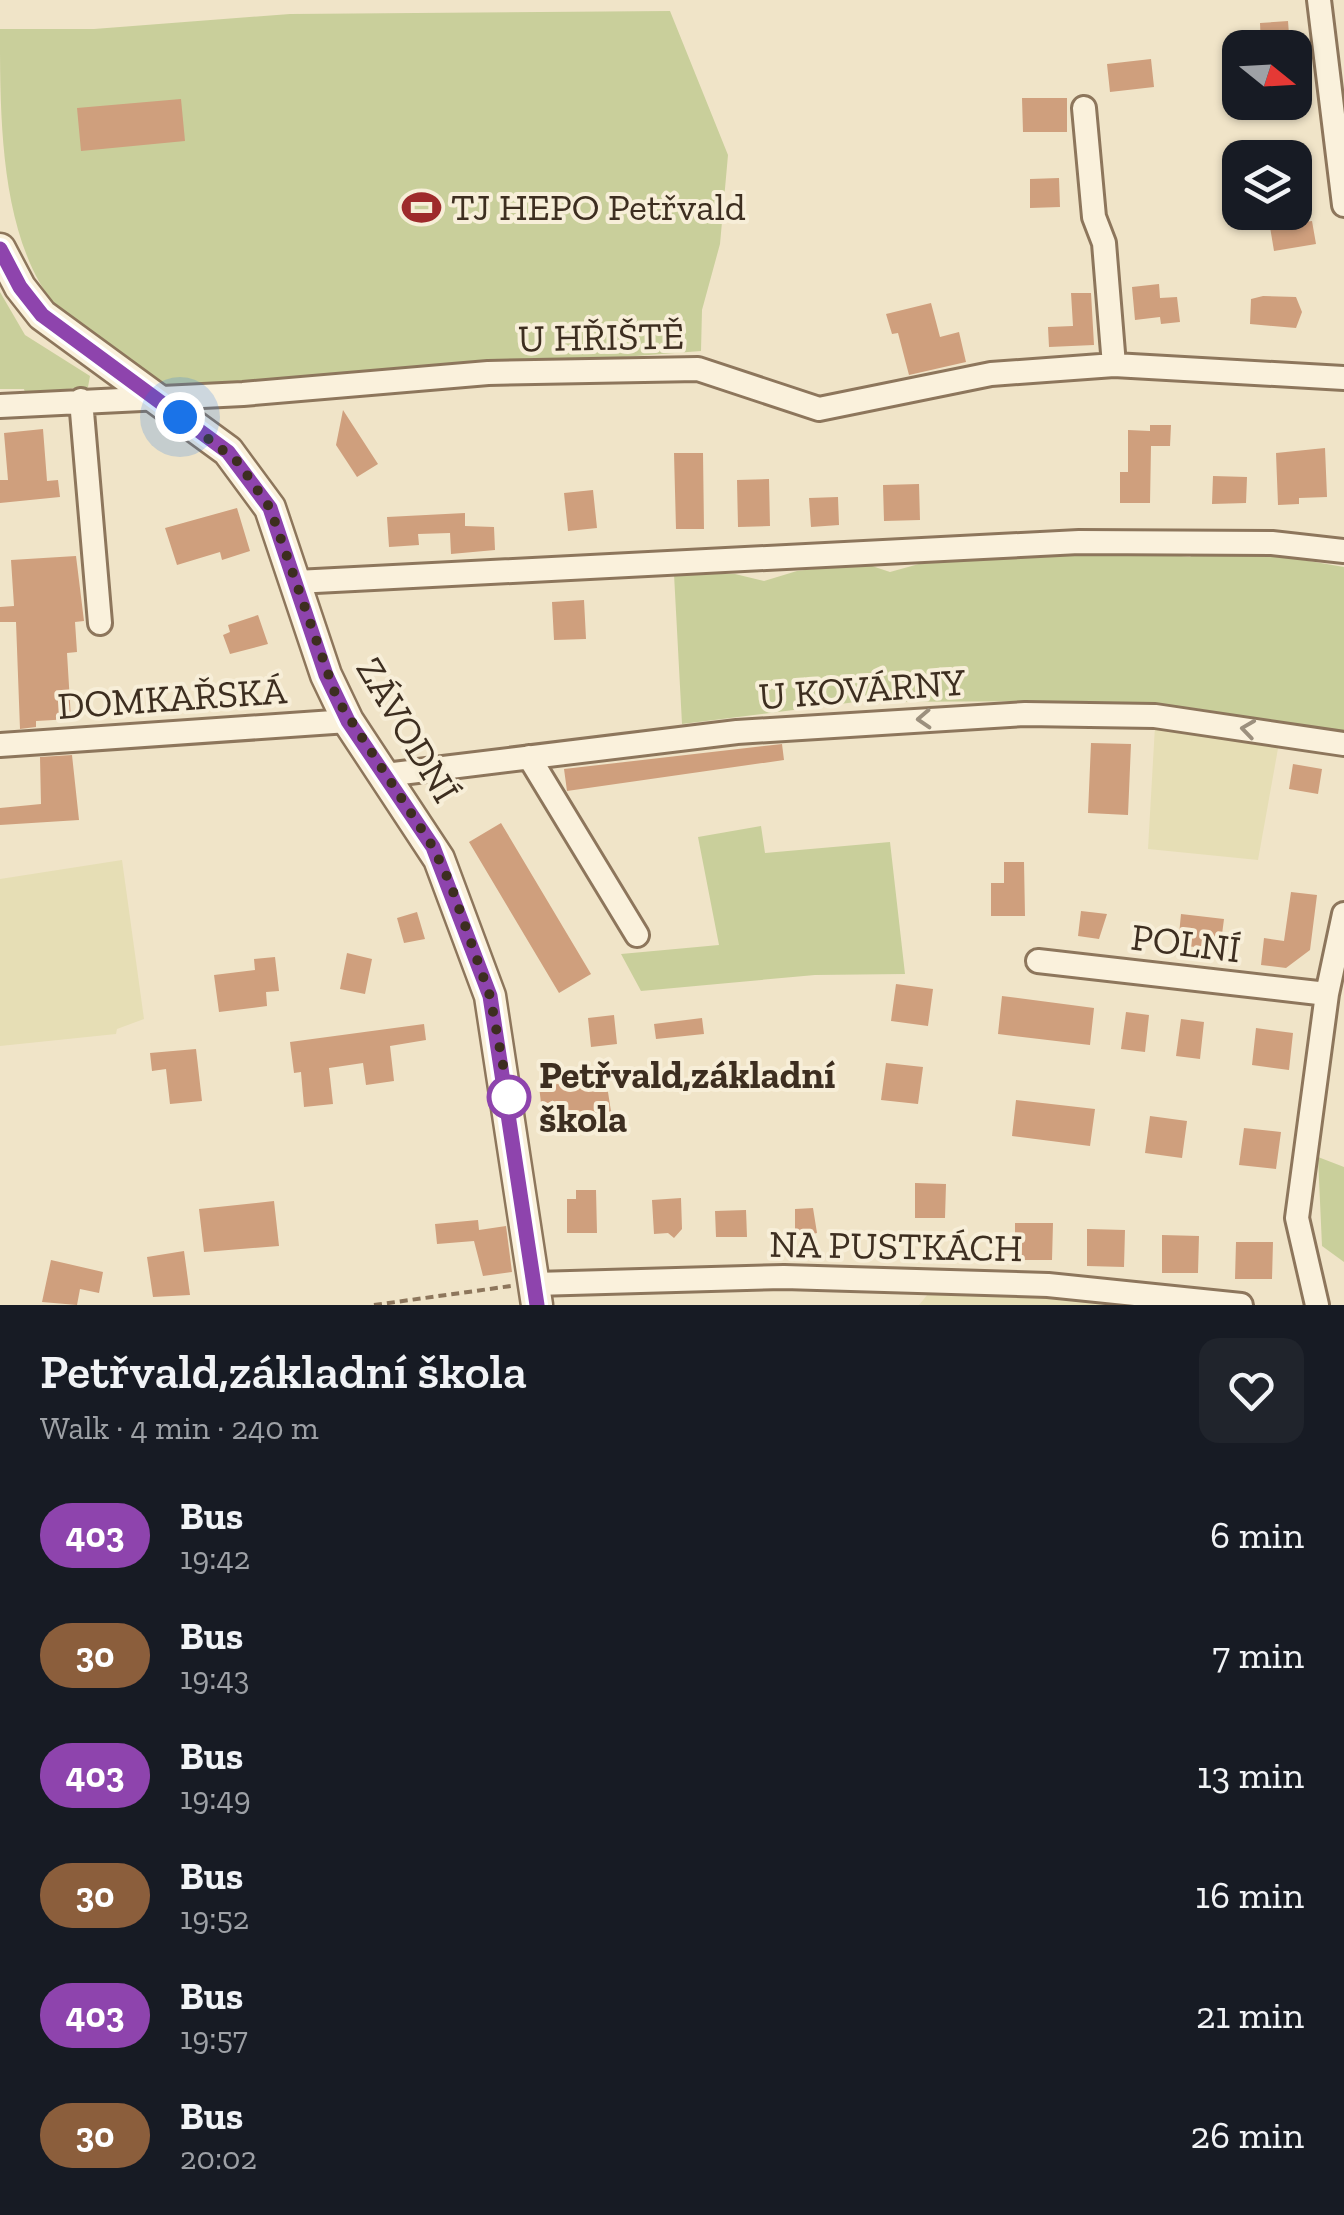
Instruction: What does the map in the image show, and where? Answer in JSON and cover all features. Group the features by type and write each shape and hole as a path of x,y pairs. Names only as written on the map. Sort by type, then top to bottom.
{"street":[{"path":"1318,0 1332,135 1344,205"},
{"path":"1084,108 1094,216 1104,243 1114,365"},
{"name":"ZÁVODNÍ","path":"0,249 20,287 42,315 149,397 210,437 249,474 270,508 326,675 348,721 439,859 490,996 540,1291"},
{"name":"U HŘIŠTĚ","path":"0,406 243,394 488,373 698,369 819,409 992,374 1114,365 1344,378"},
{"path":"81,400 100,622"},
{"path":"296,582 1079,542 1272,543 1344,551"},
{"name":"U KOVÁRNY","path":"385,775 805,726 1025,714 1155,716 1344,744"},
{"name":"DOMKAŘSKÁ","path":"0,745 348,721"},
{"path":"529,756 637,935"},
{"path":"1307,1302 1296,1218 1334,1022 1327,994 1344,914"},
{"name":"POLNÍ","path":"1038,961 1327,994"},
{"name":"NA PUSTKÁCH","path":"540,1291 784,1277 1048,1285 1240,1305"}],"path":[{"path":"374,1305 540,1291"}],"shaded area":[{"path":"1155,726 1279,743 1258,860 1148,849"},
{"path":"122,860 144,1019 117,1029 116,1034 0,1046 0,879"},
{"path":"932,1289 1199,1305 919,1305"}],"green space":[{"path":"670,11 728,155 720,244 702,310 701,351 169,392 57,308 38,280 24,248 7,177 0,29 94,29 290,14"},
{"path":"0,292 25,335 90,376 88,387 25,393 24,389 0,389"},
{"path":"1153,553 1190,557 1195,553 1268,554 1344,567 1344,732 1193,708 1075,701 856,702 682,724 674,574 735,574 764,581 797,571 863,563 890,572 937,559"},
{"path":"761,826 765,853 890,842 905,974 815,975 641,991 621,954 719,945 698,837"},
{"path":"1318,1157 1344,1167 1344,1262 1322,1246"}],"building":[{"path":"1288,21 1289,30 1260,30 1260,23"},
{"path":"1151,59 1154,87 1110,92 1107,64"},
{"path":"1022,98 1067,98 1067,132 1023,132"},
{"path":"181,99 185,141 81,151 77,108"},
{"path":"1059,178 1060,207 1030,208 1030,179"},
{"path":"1312,221 1316,244 1274,251 1270,230 1312,230"},
{"path":"1159,284 1160,298 1177,297 1180,322 1161,324 1160,317 1135,320 1132,287"},
{"path":"1071,293 1091,293 1094,345 1049,347 1048,327 1073,326"},
{"path":"1296,297 1302,312 1296,328 1250,324 1251,299"},
{"path":"931,303 940,337 959,332 966,362 909,375 898,333 892,334 886,314"},
{"path":"343,410 378,464 357,477 336,445"},
{"path":"1150,425 1171,425 1170,446 1151,446 1150,503 1120,503 1120,472 1128,472 1128,430 1150,431"},
{"path":"43,429 47,481 58,480 60,497 0,503 0,480 8,480 4,433"},
{"path":"1325,448 1327,497 1299,498 1299,504 1278,505 1276,453"},
{"path":"674,453 703,453 704,529 676,529"},
{"path":"1213,476 1247,477 1246,503 1212,504"},
{"path":"769,479 770,526 738,527 737,480"},
{"path":"919,484 920,520 884,521 883,485"},
{"path":"593,490 597,528 568,531 564,493"},
{"path":"838,497 839,525 811,527 809,498"},
{"path":"237,508 250,551 222,560 220,552 177,565 165,528"},
{"path":"465,513 465,526 494,527 495,550 451,554 450,533 418,534 419,545 389,547 387,517"},
{"path":"76,556 84,621 75,622 77,652 67,653 71,719 36,721 36,727 20,729 16,622 0,622 0,607 14,606 11,560"},
{"path":"584,600 586,639 554,640 552,602"},
{"path":"258,615 268,644 230,654 223,635 230,632 228,625"},
{"path":"1091,743 1131,744 1128,815 1088,813"},
{"path":"782,744 784,760 567,791 564,769"},
{"path":"72,755 79,820 0,825 0,808 41,804 40,757"},
{"path":"1293,764 1322,769 1318,794 1289,789"},
{"path":"501,823 591,974 559,993 469,842"},
{"path":"1004,862 1024,862 1025,916 991,916 991,883 1004,883"},
{"path":"1291,892 1317,895 1310,950 1286,968 1261,965 1264,938 1284,941"},
{"path":"1081,911 1107,914 1099,939 1078,936"},
{"path":"417,912 425,939 404,943 397,918"},
{"path":"1181,914 1224,919 1220,950 1178,945"},
{"path":"347,953 372,959 365,994 340,989"},
{"path":"275,957 279,991 266,992 267,1006 219,1012 214,975 255,970 254,959"},
{"path":"896,984 933,989 928,1026 891,1021"},
{"path":"1002,996 1094,1008 1090,1045 998,1034"},
{"path":"1126,1012 1149,1015 1145,1052 1121,1049"},
{"path":"614,1015 617,1044 591,1047 588,1018"},
{"path":"702,1018 704,1034 656,1039 654,1024"},
{"path":"1181,1019 1204,1022 1200,1059 1176,1056"},
{"path":"424,1024 426,1040 390,1046 394,1081 366,1085 363,1063 329,1068 333,1104 304,1107 301,1072 294,1073 290,1042"},
{"path":"1256,1028 1293,1033 1289,1070 1252,1065"},
{"path":"196,1049 202,1101 170,1104 166,1069 152,1071 150,1053"},
{"path":"886,1063 923,1067 918,1104 881,1100"},
{"path":"606,1079 612,1118 544,1129 539,1086"},
{"path":"1016,1100 1095,1109 1090,1146 1012,1136"},
{"path":"1150,1116 1187,1121 1182,1158 1145,1153"},
{"path":"1244,1128 1281,1132 1276,1169 1239,1165"},
{"path":"915,1183 946,1184 945,1218 915,1218"},
{"path":"576,1190 596,1190 597,1233 567,1233 567,1199 576,1199"},
{"path":"681,1198 682,1229 674,1238 668,1233 654,1234 652,1200"},
{"path":"274,1201 279,1246 204,1252 199,1209"},
{"path":"813,1208 817,1233 795,1238 795,1209"},
{"path":"746,1210 747,1237 716,1237 715,1211"},
{"path":"478,1220 479,1230 506,1226 512,1272 483,1276 474,1241 437,1244 435,1224"},
{"path":"1015,1223 1053,1223 1052,1260 1015,1260"},
{"path":"1087,1229 1125,1230 1124,1267 1087,1266"},
{"path":"1162,1235 1199,1236 1198,1273 1162,1273"},
{"path":"1236,1242 1273,1242 1272,1279 1235,1279"},
{"path":"184,1251 190,1295 153,1297 147,1257"},
{"path":"51,1260 103,1272 99,1293 80,1289 77,1305 42,1302"}],"bus line":[{"name":"403","path":"0,249 20,287 42,315 228,452 249,474 270,508 326,675 348,721 433,847 450,883 490,996 509,1097 537,1305"}],"place":[{"name":"TJ HEPO Petřvald","path":"421,207"},
{"name":"Petřvald,základní škola","path":"509,1097"}],"route":[{"path":"180,417 238,462 270,508 337,699 433,847 450,883 490,996 509,1097"}]}
